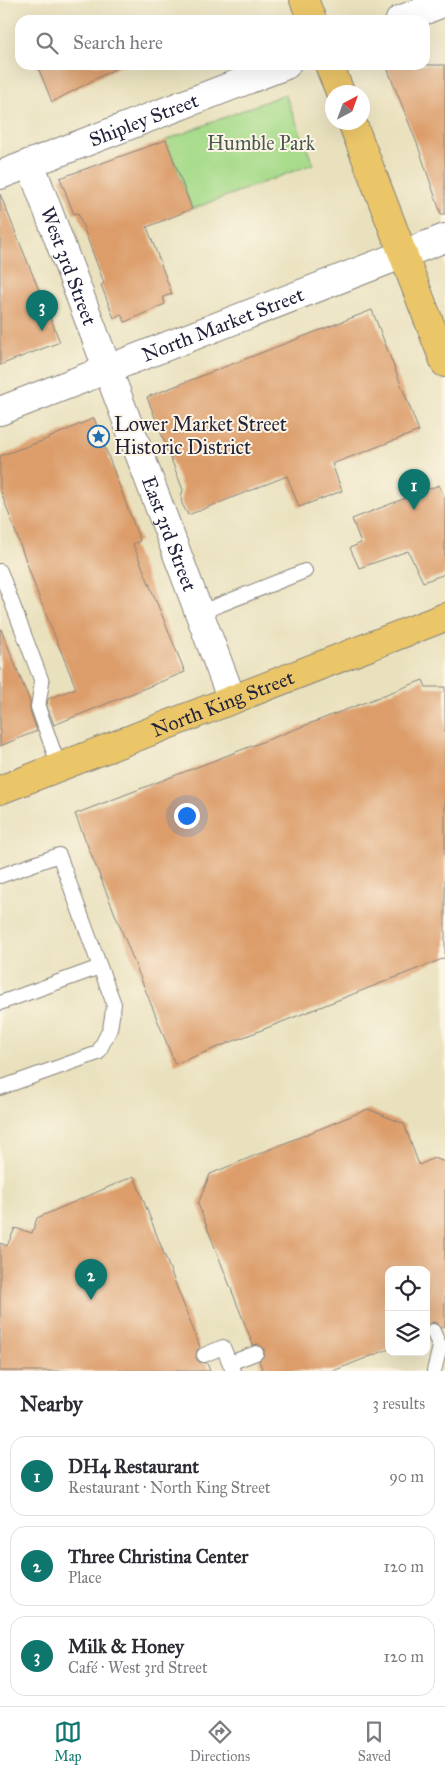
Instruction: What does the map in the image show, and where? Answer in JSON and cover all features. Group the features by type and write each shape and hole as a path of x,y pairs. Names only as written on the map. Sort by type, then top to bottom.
{"main road":[{"path":"304,0 310,15"},
{"path":"331,70 337,85"},
{"path":"355,130 445,363"},
{"name":"North King Street","path":"0,790 445,617"}],"street":[{"path":"412,15 445,2"},
{"name":"Shipley Street","path":"0,175 273,70"},
{"name":"West 3rd Street","path":"30,163 108,369"},
{"name":"North Market Street","path":"0,411 445,238"},
{"name":"East 3rd Street","path":"108,369 232,700"}],"lane":[{"path":"199,613 305,570"},
{"path":"0,572 42,682 38,706 60,767"},
{"path":"0,876 59,855 114,1004 110,1029 98,1053 0,1088"},
{"path":"0,1003 100,967"},
{"path":"433,1331 443,1349 434,1371"},
{"path":"204,1355 223,1347 231,1367 256,1353"}],"green space":[{"name":"Humble Park","path":"285,94 313,164 192,209 166,140"}],"building":[{"path":"430,65 445,65 445,214 441,214 418,146 388,70 430,70"},
{"path":"39,70 113,70 52,102"},
{"path":"166,140 192,209 147,227 172,294 163,297 165,304 125,322 121,314 114,318 101,285 104,283 78,213 74,214 60,178"},
{"path":"0,194 60,342 0,365"},
{"path":"372,310 419,431 332,464 342,491 299,507 287,476 188,515 182,504 183,490 147,397"},
{"path":"94,418 140,541 133,544 185,672 54,725 47,706 48,699 76,688 40,600 0,489 0,456 42,441"},
{"path":"439,485 445,500 445,574 423,582 408,551 359,568 350,548 361,543 352,519"},
{"path":"0,630 30,702 30,710 37,731 0,746"},
{"path":"423,680 426,687 445,687 445,958 175,1064 75,814"},
{"path":"368,1109 404,1124 419,1165 434,1158 445,1162 445,1326 441,1328 433,1322 430,1324 430,1266 385,1266 385,1351 333,1371 263,1371 259,1361 264,1355 264,1349 258,1344 253,1345 198,1204 210,1174"},
{"path":"134,1176 200,1347 197,1350 196,1358 199,1362 207,1363 210,1371 0,1371 0,1243 7,1246 15,1228 32,1233 37,1218"}],"place":[{"name":"Milk & Honey","path":"42,331"},
{"name":"Lower Market Street Historic District","path":"98,436"},
{"name":"DH4 Restaurant","path":"414,510"},
{"name":"Three Christina Center","path":"91,1300"}]}
